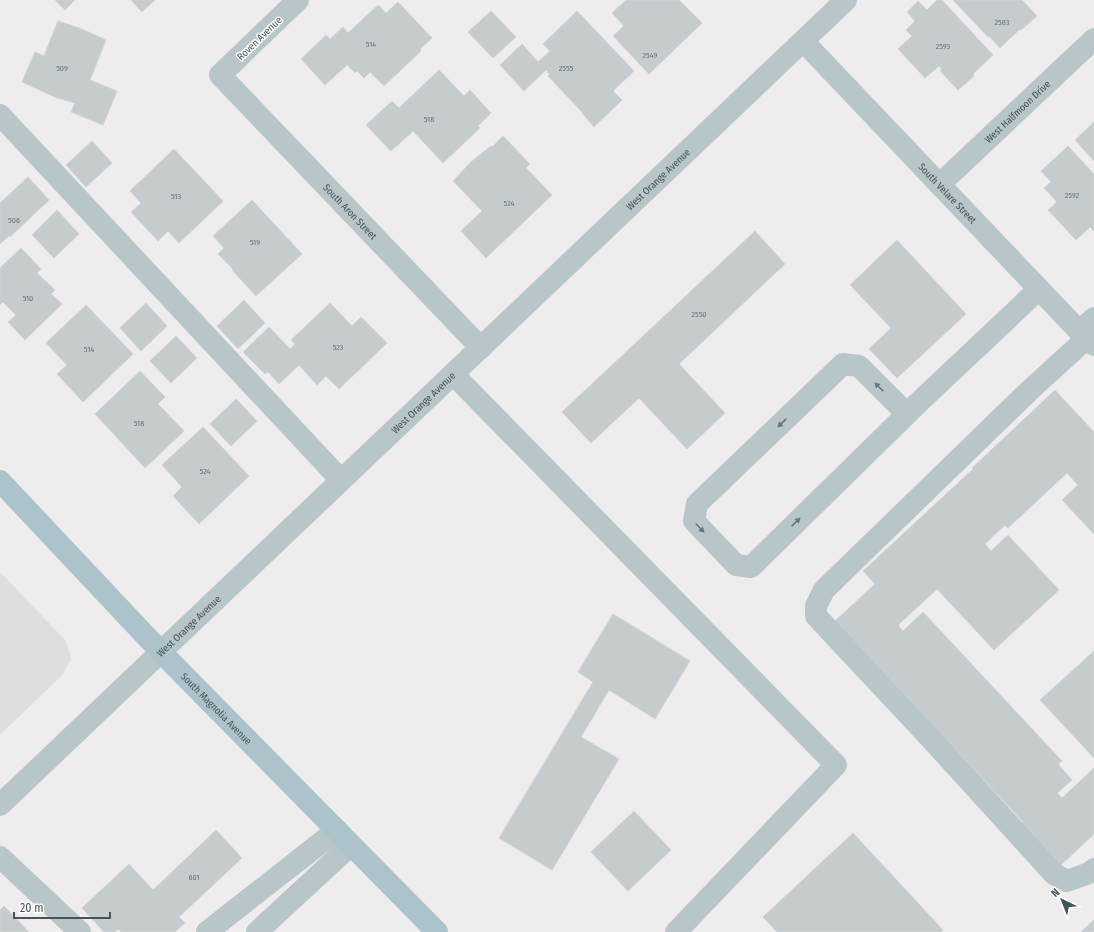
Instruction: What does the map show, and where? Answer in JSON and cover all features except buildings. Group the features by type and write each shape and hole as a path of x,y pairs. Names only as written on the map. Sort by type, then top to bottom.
{"main road":[{"name":"South Magnolia Avenue","path":"0,481 161,652 437,932"}],"street":[{"name":"Roven Avenue","path":"220,75 298,0"},
{"name":"West Orange Avenue","path":"0,805 846,0"},
{"name":"West Halfmoon Drive","path":"940,184 1094,39"},
{"name":"South Velare Street","path":"803,41 1039,289 1089,333"},
{"name":"South Aron Street","path":"220,75 481,348"},
{"path":"0,115 342,480"},
{"path":"907,414 858,366 843,364 698,504 694,522 736,566 751,567 907,414 1039,289"},
{"path":"1089,333 824,590 816,606 816,616 1054,874 1067,881 1089,873 1094,869"},
{"path":"453,374 836,765 676,932"},
{"path":"207,932 344,837"},
{"path":"257,932 344,837"},
{"path":"0,857 80,932"}],"shaded area":[{"path":"0,572 66,641 71,659 62,675 0,735"}]}
